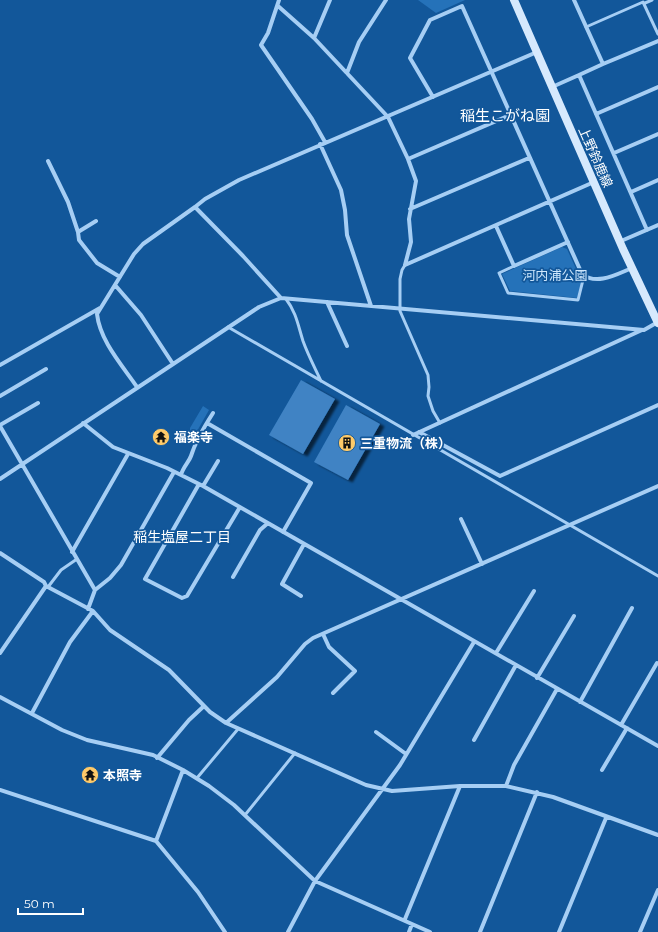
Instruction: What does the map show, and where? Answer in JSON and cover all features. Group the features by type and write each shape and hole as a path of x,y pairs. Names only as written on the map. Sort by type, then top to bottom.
{"main road":[{"name":"上野鈴鹿線","path":"514,0 632,268 658,322"}],"street":[{"path":"279,0 268,33 261,45 312,119 325,142"},
{"path":"314,38 330,0"},
{"path":"347,73 359,42 386,0"},
{"path":"574,0 603,64"},
{"path":"278,6 314,38 388,117 408,159 416,181 410,209 411,242 405,265"},
{"path":"433,97 410,58 430,20 462,6 529,158 584,276 592,279 610,277 632,268"},
{"path":"552,87 658,41"},
{"path":"137,388 104,337 98,324 97,314 134,254 143,244 195,207 205,198 238,180 537,52"},
{"path":"579,75 647,230"},
{"path":"596,114 658,87"},
{"path":"408,159 510,115"},
{"path":"614,153 658,134"},
{"path":"320,144 341,190 345,210 347,235 371,306"},
{"path":"410,209 529,158"},
{"path":"48,161 68,202 78,232 79,240 97,263 120,276"},
{"path":"631,192 658,180"},
{"path":"405,265 594,182"},
{"path":"195,207 283,298"},
{"path":"78,232 96,221"},
{"path":"621,241 658,225"},
{"path":"496,226 514,266 568,242"},
{"path":"115,285 141,315 173,364"},
{"path":"0,479 259,306 283,298 371,306 400,307 644,330"},
{"path":"327,302 347,346"},
{"path":"0,365 100,307"},
{"path":"413,434 644,330 658,322"},
{"path":"0,396 46,369"},
{"path":"38,403 0,425 21,464 95,590"},
{"path":"419,432 500,476 658,405"},
{"path":"181,475 184,466 191,457 192,448 213,413"},
{"path":"83,423 107,443 128,454 174,472 201,485 658,746"},
{"path":"207,423 311,483 283,532"},
{"path":"72,552 128,454"},
{"path":"218,461 201,485 145,579 182,598 187,596 240,507"},
{"path":"88,609 95,590 110,578 121,565 174,472"},
{"path":"226,723 277,677 305,644 323,634 658,486"},
{"path":"461,520 482,564"},
{"path":"233,577 260,530 268,523"},
{"path":"302,596 282,584 304,544"},
{"path":"0,553 44,582 47,586 93,611 110,630 169,670 189,688 204,706 226,723 366,785 392,791 460,786 506,786 537,792 579,806 606,818 658,835"},
{"path":"0,653 47,586"},
{"path":"496,654 534,591"},
{"path":"580,702 632,608"},
{"path":"32,713 70,642 93,611"},
{"path":"537,678 574,616"},
{"path":"323,634 329,647 355,671 333,693"},
{"path":"288,932 315,881 406,754 416,735 432,714 474,642"},
{"path":"621,725 657,663"},
{"path":"474,740 516,665"},
{"path":"506,786 514,765 557,689"},
{"path":"0,697 62,730 88,740 153,756 183,770 197,778 234,805 315,881 430,932"},
{"path":"157,758 170,741 204,706"},
{"path":"602,770 627,728"},
{"path":"376,732 406,754"},
{"path":"156,841 183,770"},
{"path":"405,920 460,786"},
{"path":"0,790 156,841 198,892 225,932"},
{"path":"480,932 537,792"},
{"path":"559,932 606,818"},
{"path":"640,932 658,890"},
{"path":"409,932 412,924"}],"lane":[{"path":"586,27 652,0"},
{"path":"644,2 658,34"},
{"path":"405,265 400,279 400,307 414,347 428,375 428,396 433,411 440,422"},
{"path":"514,266 499,273 508,293 578,300 584,276"},
{"path":"283,298 296,314 304,342 321,381"},
{"path":"228,327 658,576"},
{"path":"47,586 61,570 77,559"},
{"path":"197,778 238,729"},
{"path":"245,815 295,753"}],"green space":[{"path":"418,0 465,0 436,13"},
{"name":"河内浦公園","path":"562,247 567,249 582,282 577,298 510,291 502,274"},
{"path":"203,406 209,410 192,440 190,439 190,428"}],"building":[{"path":"301,380 335,399 303,454 269,435"},
{"name":"三重物流（株）","path":"346,405 380,424 348,480 314,462"}],"place":[{"name":"福楽寺","path":"161,437"},
{"name":"三重物流（株）","path":"347,443"},
{"name":"本照寺","path":"90,775"}],"district":[{"name":"稲生こがね園","path":"505,115"},
{"name":"稲生塩屋二丁目","path":"182,537"}]}
